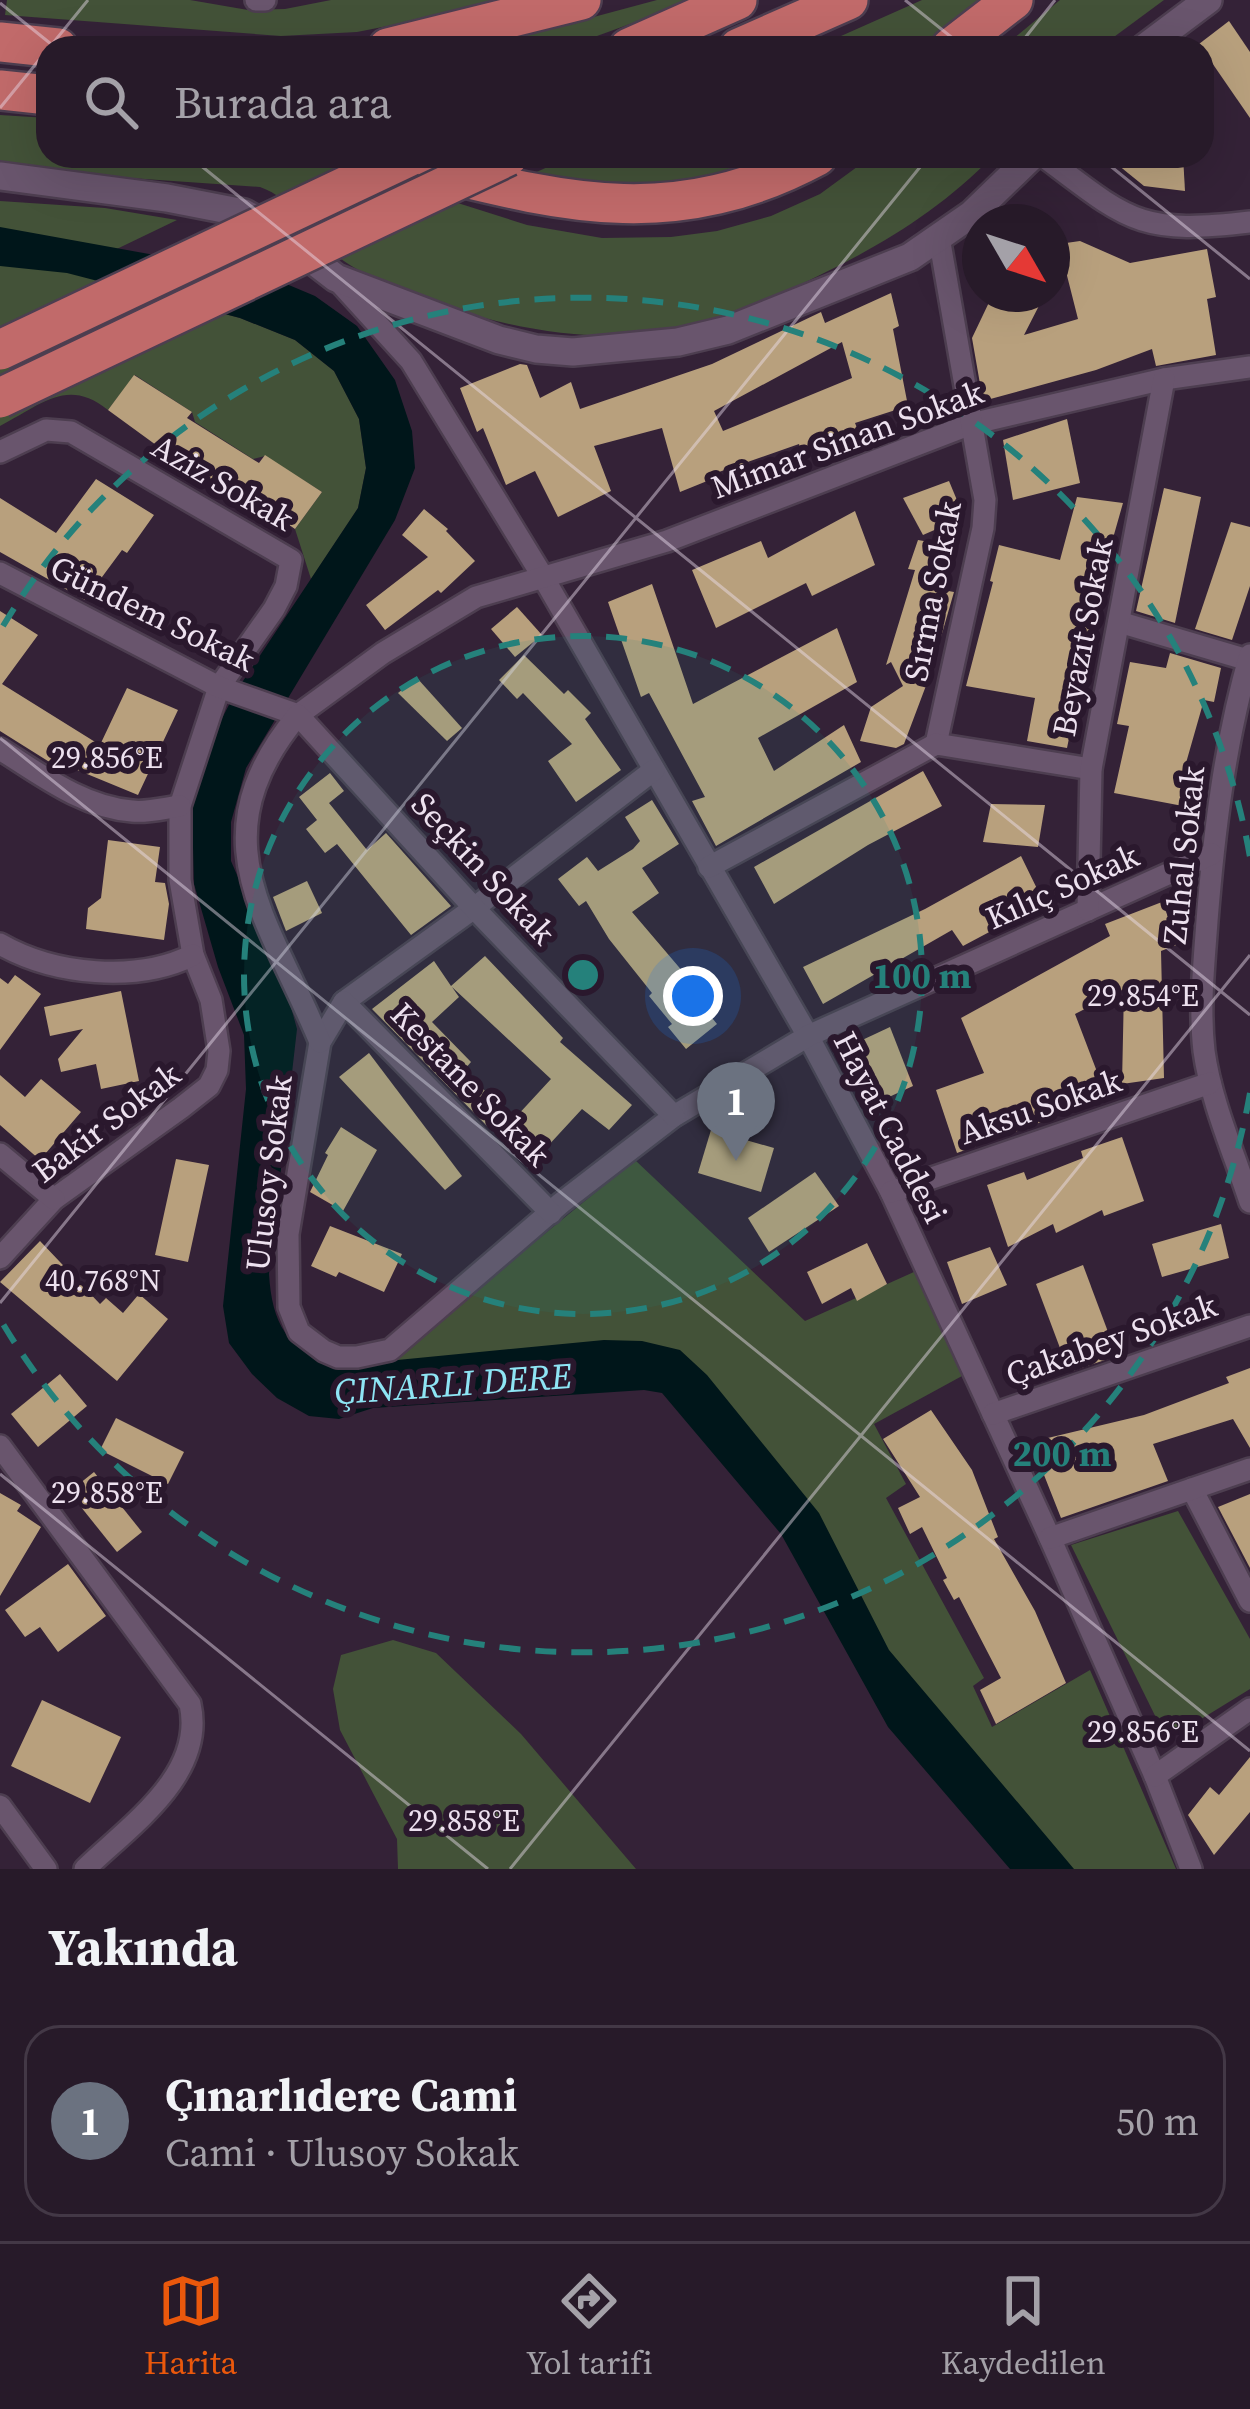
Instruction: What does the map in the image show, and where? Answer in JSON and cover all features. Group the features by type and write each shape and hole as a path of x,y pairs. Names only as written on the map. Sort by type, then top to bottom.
{"highway":[{"path":"436,36 581,0"},
{"path":"656,36 737,0"},
{"path":"766,36 848,0"},
{"path":"966,36 1012,0"},
{"path":"0,42 36,46"},
{"path":"0,350 385,168"},
{"path":"425,168 549,197 616,206 689,201 753,187 793,168"},
{"path":"0,398 483,168"}],"street":[{"path":"1160,36 1208,0"},
{"path":"0,176 244,213 272,228 336,278 499,340 536,350 573,352 656,345 728,330 910,256 972,214 1020,168"},
{"path":"1059,168 1124,216 1147,225 1250,222"},
{"name":"Sırma Sokak","path":"936,744 983,528 983,472 939,237"},
{"name":"Hayat Caddesi","path":"336,278 411,361 543,577 808,1036 891,1192 1050,1538 1191,1869"},
{"name":"Mimar Sinan Sokak","path":"543,577 668,541 971,424 1165,379 1250,367"},
{"name":"Beyazıt Sokak","path":"1088,910 1091,769 1165,379"},
{"name":"Aziz Sokak","path":"0,452 46,430 71,432 291,560 286,586 227,690 180,806 180,880 194,955"},
{"name":"Gündem Sokak","path":"0,573 227,690 288,712"},
{"name":"Ulusoy Sokak","path":"543,577 476,597 288,712 252,787 245,843 258,905 320,1042 288,1234 289,1307 299,1332 338,1357 380,1355 390,1350 550,1213 674,1116 808,1036"},
{"path":"1119,622 1249,658"},
{"name":"Zuhal Sokak","path":"1249,658 1213,854 1202,991 1210,1083 1250,1202"},
{"name":"Seçkin Sokak","path":"288,712 674,1116"},
{"path":"709,867 936,744 1091,769"},
{"path":"0,748 98,804 134,812 180,806"},
{"path":"320,1042 344,1001 654,770"},
{"name":"Kılıç Sokak","path":"808,1036 1213,854"},
{"path":"0,944 30,959 95,970 152,970 194,955"},
{"name":"Bakir Sokak","path":"0,1258 54,1199 209,1085 217,1070 218,1038 212,1000 194,955"},
{"name":"Kestane Sokak","path":"344,1001 550,1213"},
{"name":"Aksu Sokak","path":"891,1192 1210,1083"},
{"path":"0,1154 54,1199"},
{"name":"Çakabey Sokak","path":"993,1414 1250,1327"},
{"path":"0,1446 190,1704 193,1720 187,1753 170,1787 85,1869"},
{"path":"1050,1538 1250,1468"},
{"path":"1192,1489 1250,1601"},
{"path":"1155,1776 1250,1709"},
{"path":"0,1805 46,1869"}],"green space":[{"path":"7,0 190,0 248,10 331,0 520,0 357,32 281,36 5,15"},
{"path":"657,0 696,0 597,36 523,36"},
{"path":"922,0 980,0 940,36 841,36"},
{"path":"1060,0 1164,0 1115,36 1016,36"},
{"path":"0,115 36,117 36,168 347,168 527,225 602,238 717,231 771,216 820,194 856,168 980,168 890,237 752,309 687,329 600,336 513,325 383,283 341,259 283,200 260,187 0,169"},
{"path":"545,168 763,168 705,190 521,179"},
{"path":"0,201 105,208 177,220 69,272 240,318 295,340 334,371 359,419 366,468 358,508 311,579 295,529 322,492 265,456 253,459 135,375 108,410 93,400 67,395 41,403 0,426"},
{"path":"635,1160 805,1321 925,1267 973,1370 874,1424 906,1484 886,1498 984,1678 973,1686 992,1727 1090,1670 1176,1869 1050,1869 680,1386 344,1398"},
{"path":"1178,1511 1250,1639 1250,1689 1167,1740 1071,1545"},
{"path":"393,1640 436,1653 521,1734 636,1869 398,1869 397,1839 340,1730 333,1689 341,1655"}],"water":[{"name":"ÇINARLI DERE","path":"0,227 265,275 315,296 357,326 395,380 412,431 415,468 395,520 246,768 231,822 231,861 286,989 297,1029 269,1274 274,1307 285,1333 305,1352 336,1366 604,1340 642,1341 680,1350 707,1375 819,1513 889,1650 1074,1869 1010,1869 888,1727 781,1534 662,1393 644,1390 373,1408 339,1419 309,1416 277,1398 229,1343 223,1306 246,1089 244,1035 194,884 192,809 213,736 235,693 358,508 366,468 359,419 334,371 295,340 240,318 67,273 0,266"}],"building":[{"path":"1229,21 1250,52 1250,118 1214,66 1214,36 1209,36"},
{"path":"1122,168 1184,168 1185,191 1144,186"},
{"path":"1080,241 1130,263 1207,249 1216,297 1207,299 1216,355 1156,366 1152,349 1096,370 983,401 972,338 984,312 1036,312 1024,335 1078,319 1070,287 1070,242"},
{"path":"891,293 908,406 855,423 857,428 801,451 799,444 716,473 717,477 680,492 662,428 594,446 611,491 558,517 535,471 506,485 483,428 477,432 460,388 527,365 540,398 571,382 580,409 712,364 821,312 825,323","holes":["842,342 852,378 723,431 714,411"]},
{"path":"134,375 192,412 187,418 259,463 265,455 322,492 295,529 233,486 226,496 108,410"},
{"path":"1067,419 1080,483 1013,500 1003,440"},
{"path":"96,479 154,515 85,600 0,552 0,498 56,533"},
{"path":"949,481 964,517 923,535 903,498"},
{"path":"1164,488 1201,497 1175,623 1136,611"},
{"path":"1077,497 1123,503 1088,626 1092,626 1067,748 1027,741 1035,698 966,686 999,545 1060,560"},
{"path":"424,509 475,561 441,593 438,590 385,630 366,605 428,557 402,535"},
{"path":"855,511 875,565 812,596 806,583 716,628 692,570 761,541 768,558"},
{"path":"1231,522 1250,527 1250,586 1232,640 1195,629"},
{"path":"918,540 958,547 943,590 954,592 904,744 896,748 860,741 871,707 903,686 891,662 886,665 915,570 908,569"},
{"path":"652,584 693,704 837,628 857,682 758,738 774,771 844,725 861,762 716,846 692,801 705,797 649,693 641,697 608,602"},
{"path":"517,607 542,635 515,657 491,629"},
{"path":"0,611 38,635 2,684 100,745 127,688 178,710 138,795 70,767 67,773 0,731"},
{"path":"1170,653 1221,668 1214,702 1204,700 1186,763 1193,764 1183,806 1114,793 1129,726 1117,724 1130,662 1166,668"},
{"path":"524,655 591,713 585,719 621,770 576,802 548,761 572,744 523,693 517,699 499,680"},
{"path":"417,678 462,728 447,741 398,693"},
{"path":"923,771 942,806 774,904 754,867"},
{"path":"330,773 344,791 329,803 367,850 386,833 451,906 411,935 337,844 325,853 306,829 317,820 299,797"},
{"path":"652,800 679,844 642,868 659,893 632,912 701,993 695,997 717,1024 686,1049 586,901 579,906 558,879 587,857 598,871 633,849 640,841 625,817"},
{"path":"991,804 1045,805 1038,847 983,842"},
{"path":"108,840 160,847 155,882 165,883 169,904 164,940 86,929 88,908 101,898"},
{"path":"1021,856 1044,903 963,946 952,930 823,1004 803,967 925,909"},
{"path":"307,881 322,913 286,931 273,897"},
{"path":"1162,902 1179,944 1161,951 1164,1078 1122,1084 1124,989 1075,1014 1107,1098 957,1153 936,1090 984,1073 961,1018 1110,936 1105,924"},
{"path":"485,956 563,1038 560,1042 632,1105 609,1130 582,1109 546,1148 515,1118 551,1079 452,987 459,997 432,1022 471,1062 464,1070 503,1109 488,1127 372,1009 434,961 451,986"},
{"path":"15,975 41,994 0,1050 0,978 8,984"},
{"path":"121,991 139,1081 101,1089 96,1064 61,1072 58,1059 83,1029 50,1036 44,1007"},
{"path":"890,1027 913,1086 867,1107 843,1049"},
{"path":"369,1053 462,1176 445,1190 339,1077"},
{"path":"0,1075 25,1097 41,1079 81,1112 40,1160 0,1125"},
{"path":"341,1127 377,1150 343,1211 310,1192"},
{"path":"711,1130 774,1148 761,1192 698,1173"},
{"path":"1122,1137 1144,1201 1104,1216 1102,1210 1056,1233 1053,1224 1008,1247 987,1185 1024,1172 1027,1180 1083,1158 1081,1151"},
{"path":"176,1159 209,1165 188,1262 155,1255"},
{"path":"815,1172 839,1206 769,1252 748,1218"},
{"path":"1221,1224 1229,1258 1162,1277 1152,1244"},
{"path":"330,1226 402,1254 384,1292 339,1272 336,1277 311,1266"},
{"path":"40,1241 100,1304 106,1298 123,1313 139,1294 168,1319 117,1381 0,1282"},
{"path":"867,1243 887,1284 857,1301 851,1288 822,1304 807,1272"},
{"path":"990,1247 1007,1285 962,1304 947,1262"},
{"path":"1083,1265 1117,1356 1069,1372 1036,1284"},
{"path":"1250,1368 1250,1448 1233,1419 1153,1444 1168,1481 1061,1518 1031,1442 1144,1415 1229,1383 1226,1377"},
{"path":"60,1374 87,1406 38,1447 11,1414"},
{"path":"931,1410 972,1470 998,1537 994,1539 1035,1611 1066,1683 996,1724 980,1690 1001,1678 959,1597 954,1600 943,1580 947,1578 922,1527 910,1534 898,1508 920,1497 883,1439"},
{"path":"116,1418 184,1452 168,1484 100,1450"},
{"path":"94,1472 142,1532 117,1552 69,1492"},
{"path":"0,1493 21,1505 17,1511 41,1527 0,1596"},
{"path":"1250,1494 1250,1568 1218,1507"},
{"path":"68,1564 106,1616 58,1652 40,1627 25,1637 5,1610"},
{"path":"42,1700 121,1737 90,1803 11,1766"},
{"path":"1250,1757 1250,1812 1214,1855 1188,1815 1210,1787 1219,1795"}],"place":[{"name":"Çınarlıdere Cami","path":"736,1161"}]}
